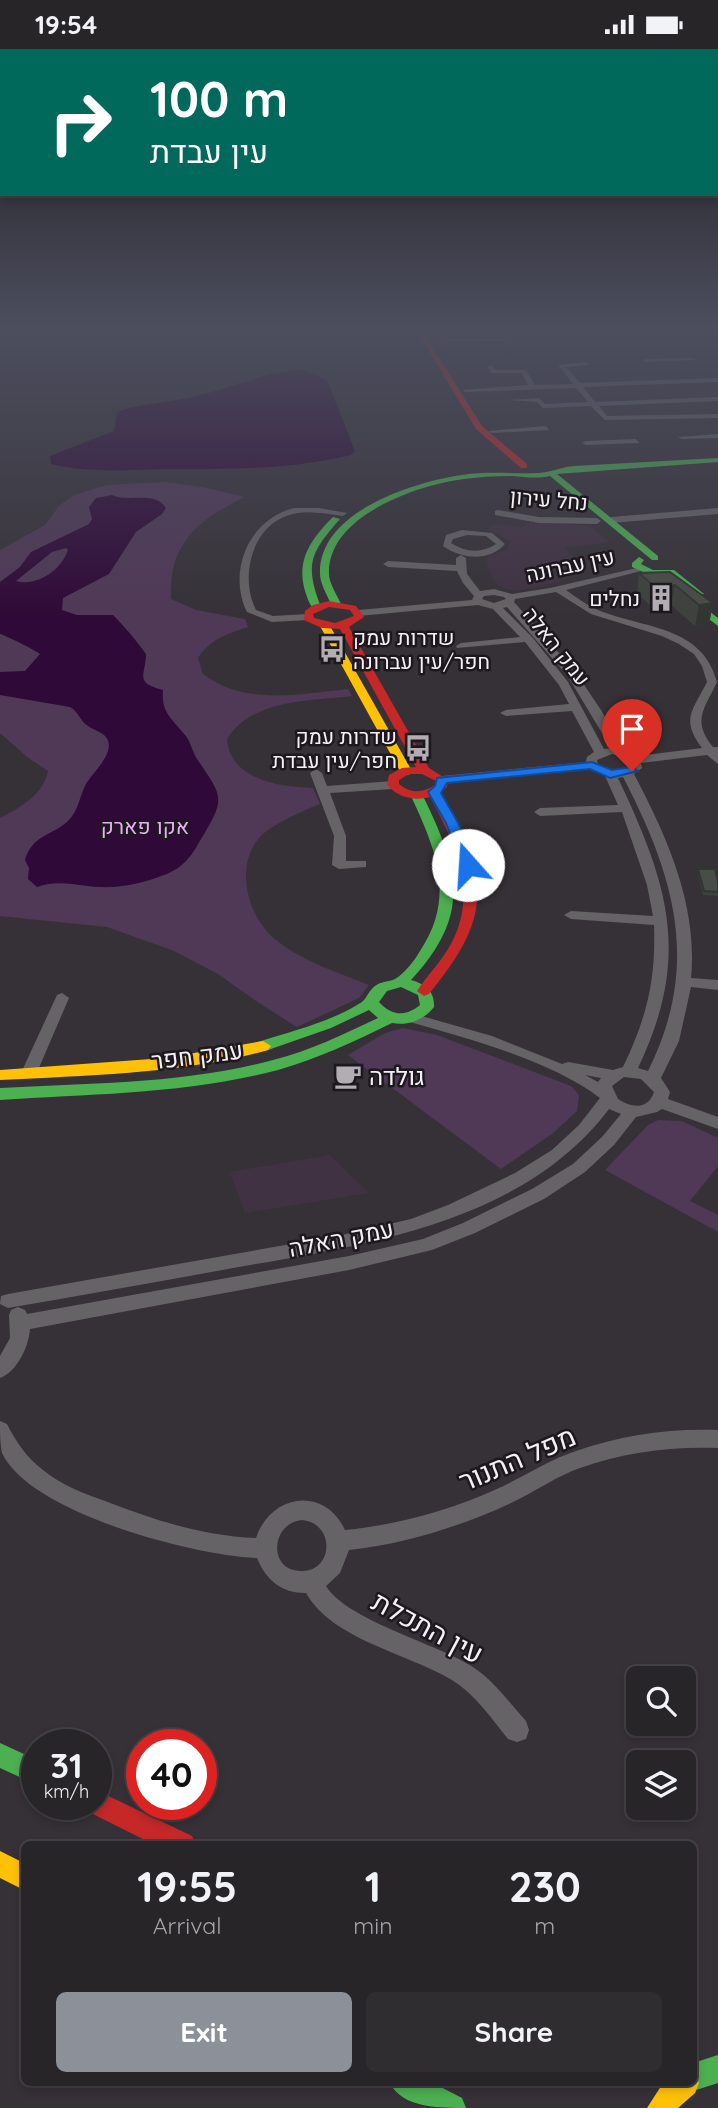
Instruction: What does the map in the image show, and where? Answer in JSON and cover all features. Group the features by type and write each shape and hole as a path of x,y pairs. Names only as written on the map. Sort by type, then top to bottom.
{"street":[{"path":"479,427 541,471"},
{"path":"489,427 604,520 718,623"},
{"path":"492,431 546,428 552,438"},
{"path":"682,437 718,436"},
{"path":"586,443 636,441"},
{"path":"618,442 634,461"},
{"path":"335,604 323,577 325,558 333,542 360,515 404,490 490,475 718,459"},
{"path":"358,613 356,620 343,625 325,626 313,622 304,578 306,558 316,540 344,513 395,485 436,477 541,471 634,461 718,459"},
{"path":"344,513 307,510 278,517 256,538 245,562 244,581 252,612 272,619 312,612 335,604 348,606 358,613 479,598 490,592"},
{"name":"נחל עירון","path":"498,513 539,520 604,520 718,511"},
{"path":"702,512 718,525"},
{"path":"462,533 480,533 499,540 499,548 494,551 466,553 446,544 449,537 462,533"},
{"path":"466,553 460,568 469,586 479,598 495,606"},
{"path":"466,553 478,584 510,600"},
{"path":"388,564 460,568"},
{"path":"652,566 718,609"},
{"name":"עין עברונה","path":"495,606 510,600 652,566"},
{"path":"558,589 592,611 663,633 700,656 707,664 712,682 696,712 695,723 697,733 715,753"},
{"name":"עמק האלה","path":"510,600 580,682 619,752"},
{"name":"עמק האלה","path":"495,606 527,639 564,684 600,753"},
{"path":"343,625 424,770"},
{"path":"325,626 406,771"},
{"path":"461,646 527,639"},
{"path":"506,713 576,707"},
{"path":"592,765 593,757 600,753 619,752 635,761 715,753"},
{"path":"411,1018 425,1011 426,998 460,946 468,919 470,879 465,851 438,786 435,774 424,770 406,771 393,778 393,785 399,791 418,796 438,786 592,765 610,774 627,773 636,768 635,761"},
{"path":"316,773 340,836 338,865 361,864"},
{"path":"627,773 657,828 674,876 684,922 685,982 679,1018 665,1058 652,1079"},
{"path":"606,1096 606,1081 621,1073 641,1051 655,1013 662,978 662,921 653,876 610,774"},
{"path":"324,790 393,785"},
{"path":"418,796 442,852 447,879 444,916 436,941 416,968 401,982 378,988 371,998 374,1009 389,1018 411,1018 453,1027 554,1064 606,1096 618,1107 632,1111 649,1110 660,1102 662,1093 652,1079 554,1064"},
{"path":"540,813 627,809"},
{"path":"571,915 662,921"},
{"path":"401,982 426,998 453,1027"},
{"path":"685,982 718,985"},
{"path":"29,1073 42,1051 49,1024 62,998"},
{"name":"עמק חפר","path":"0,1075 191,1062 250,1052 340,1021 372,1003"},
{"name":"עמק חפר","path":"0,1094 193,1081 257,1070 355,1035 389,1018"},
{"path":"42,1051 54,1071"},
{"name":"עמק האלה","path":"4,1298 342,1242 414,1225 499,1188 558,1154 585,1129 606,1096"},
{"path":"660,1102 718,1123"},
{"name":"עמק האלה","path":"20,1322 349,1263 426,1245 469,1228 538,1194 569,1175 608,1141 632,1111"},
{"path":"0,1370 13,1355 20,1338 20,1322 16,1310 4,1298"},
{"path":"0,1430 8,1447 38,1479 69,1497 156,1532 238,1548 264,1548"},
{"name":"מפל התנור","path":"339,1541 366,1539 430,1524 498,1499 575,1461 637,1445 694,1438 718,1439"},
{"path":"300,1511 311,1511 330,1522 339,1541 335,1560 329,1569 311,1580 289,1580 279,1574 271,1567 264,1548 266,1537 279,1518 300,1511"},
{"name":"עין התכלת","path":"311,1580 323,1601 342,1616 460,1672 478,1685 517,1730"},
{"path":"0,1755 21,1765"},
{"path":"112,1810 175,1841"},
{"path":"0,1864 21,1875"},
{"path":"697,2076 718,2069"},
{"path":"410,2086 452,2108"},
{"path":"661,2108 670,2095 681,2086"}],"shaded area":[{"path":"115,427 346,427 355,451 351,455 304,464 235,469 107,470 51,464 50,456 114,431"},
{"path":"112,495 155,499 166,508 162,514 136,532 109,574 63,598 62,610 77,615 113,615 146,654 144,681 163,690 166,710 187,738 212,782 218,806 194,851 171,872 140,883 116,887 60,883 37,887 28,879 29,868 25,860 28,852 37,841 71,818 86,784 103,762 109,743 104,735 85,724 70,707 0,695 0,672 25,671 40,654 0,634 0,582 20,567 31,552 89,524 92,519 89,507 96,498","holes":["66,548 68,550 60,564 48,575 33,581 16,581 52,552"]},
{"path":"530,522 584,525 594,529 609,542 565,548 579,561 541,565 561,582 516,591 502,588 494,582 486,563 489,556 507,549 510,541 487,530 493,524 522,527"},
{"path":"330,1155 369,1193 245,1213 230,1172"}],"green space":[{"name":"אקו פארק","path":"164,482 245,497 214,514 190,535 181,548 171,579 171,599 196,610 245,619 248,627 220,638 203,651 198,658 203,674 236,691 254,694 292,695 348,689 352,696 301,701 266,709 238,726 227,739 230,753 237,764 247,772 272,783 313,788 320,804 270,828 251,850 246,877 252,906 258,919 276,940 297,954 369,985 359,998 297,1027 218,974 174,951 107,927 0,916 0,818 36,794 48,771 0,733 0,550 45,525 59,506 74,495 107,485"},
{"path":"403,1028 437,1035 571,1086 579,1095 577,1111 552,1134 501,1169 348,1055 385,1033"},
{"path":"658,1120 682,1121 718,1138 718,1166 690,1201 718,1215 718,1232 605,1170 648,1125"}],"building":[{"path":"670,572 713,603 699,605 675,585 656,588 639,573"},
{"path":"698,869 715,869 718,892 704,891"}],"traffic: fast":[{"path":"336,604 324,576 328,550 341,532 358,516 396,494 462,477 512,474 539,476 569,469 718,460"},
{"path":"553,475 655,558"},
{"path":"316,607 307,580 308,559 317,539 336,519"},
{"path":"639,560 635,565 652,573 671,572"},
{"path":"671,572 699,594"},
{"path":"687,598 718,623"},
{"path":"401,982 437,937 445,916 448,893 446,871 439,847 417,796"},
{"path":"401,982 424,992 427,1007 413,1016 390,1018 371,1003 382,988 401,982"},
{"path":"263,1046 326,1025 371,1003"},
{"path":"0,1094 174,1084 242,1073 305,1056 389,1018"},
{"path":"0,1755 21,1765"},
{"path":"697,2076 718,2069"},
{"path":"410,2086 452,2108"}],"traffic: slow":[{"path":"325,626 406,771"},
{"path":"0,1075 165,1064 263,1046"},
{"path":"0,1864 21,1875"},
{"path":"661,2108 670,2095 681,2086"}],"traffic: jam":[{"path":"479,427 524,466"},
{"path":"329,604 353,608 359,617 341,626 322,625 309,620 308,613 316,607 329,604"},
{"path":"343,625 424,770"},
{"path":"424,770 442,780 441,787 422,795 410,795 393,785 393,778 406,771 424,770"},
{"path":"424,991 460,941 468,917 471,894 461,846 434,792"},
{"path":"112,1810 175,1841"}],"place":[{"name":"נחלים","path":"661,598"},
{"name":"שדרות עמק חפר/עין עברונה","path":"332,649"},
{"name":"שדרות עמק חפר/עין עבדת","path":"418,748"},
{"name":"גולדה","path":"348,1076"}],"route":[{"path":"468,865 465,851 452,823 434,792 441,787 442,780 592,765 599,771 610,774 632,771"}]}
